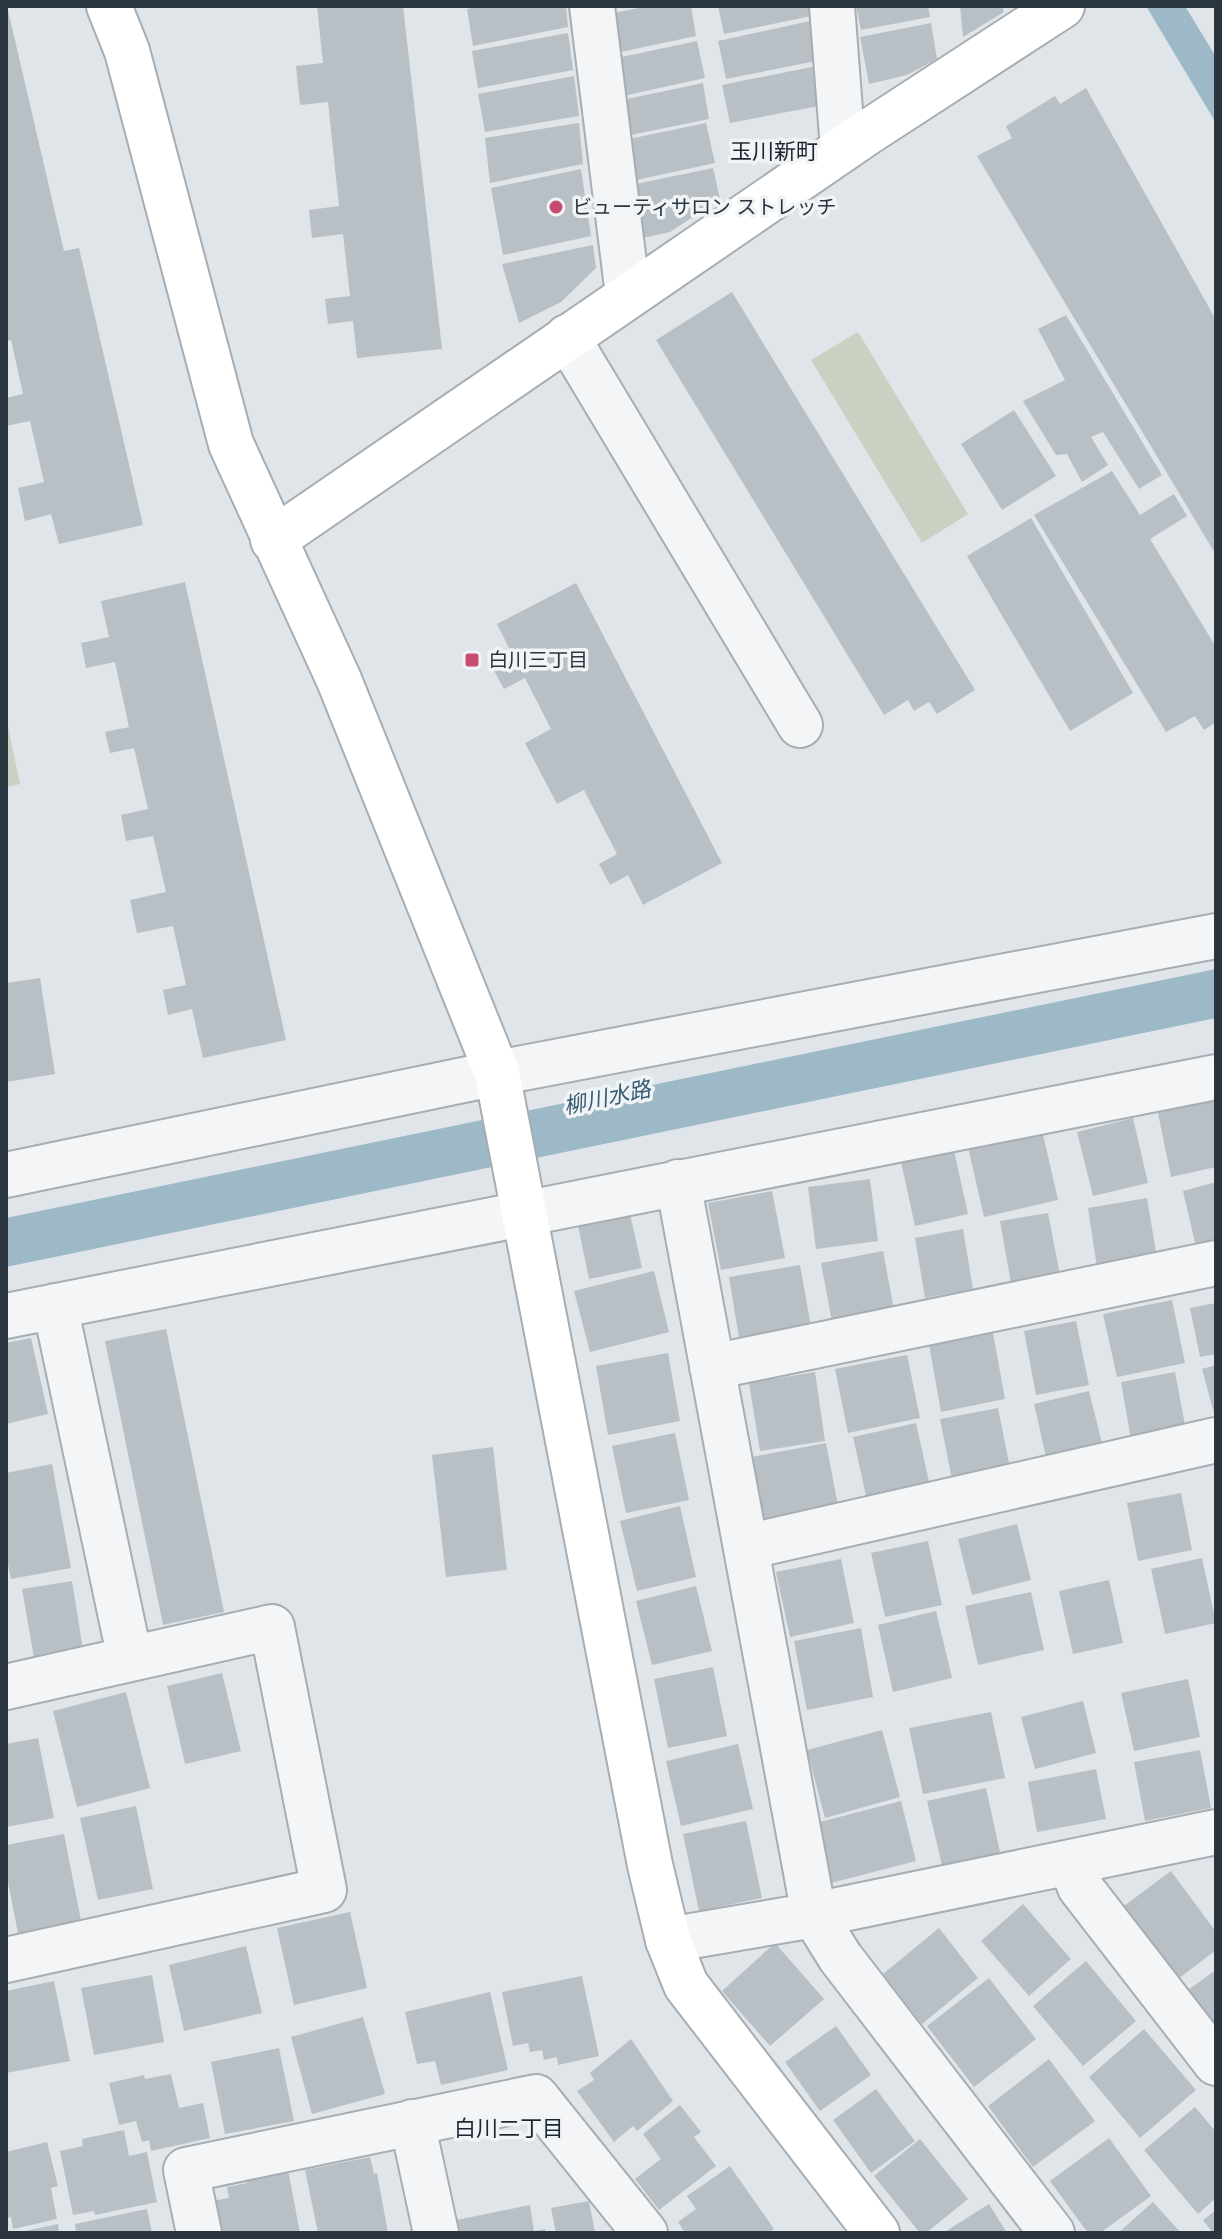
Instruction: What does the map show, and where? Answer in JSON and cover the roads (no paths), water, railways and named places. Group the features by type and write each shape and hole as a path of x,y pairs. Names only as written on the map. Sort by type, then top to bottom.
{"street":[{"path":"109,6 127,51 231,444 339,680 497,1073 650,1865 668,1940 686,1985 877,2233"},
{"path":"592,6 628,295"},
{"path":"832,6 843,149"},
{"path":"273,540 843,149 1062,6"},
{"path":"567,337 800,725"},
{"path":"6,1175 497,1073 1216,936"},
{"path":"6,1316 1216,1077"},
{"path":"678,1182 814,1915 840,1957 1052,2233"},
{"path":"712,1367 1216,1263"},
{"path":"55,1306 130,1659"},
{"path":"746,1547 1216,1440"},
{"path":"6,1687 272,1627 324,1890 6,1960"},
{"path":"668,1940 814,1915 1216,1832"},
{"path":"1070,1862 1080,1887 1216,2063"},
{"path":"199,2233 186,2170 536,2097 645,2233"},
{"path":"412,2122 436,2233"}],"water":[{"path":"1146,6 1185,6 1216,57 1216,123"},
{"name":"柳川水路","path":"1216,969 1216,1018 6,1267 6,1218"}],"place":[{"name":"ビューティサロン ストレッチ","path":"556,207"},
{"name":"白川三丁目","path":"472,660"}],"district":[{"name":"玉川新町","path":"774,151"},
{"name":"白川二丁目","path":"509,2128"}]}
